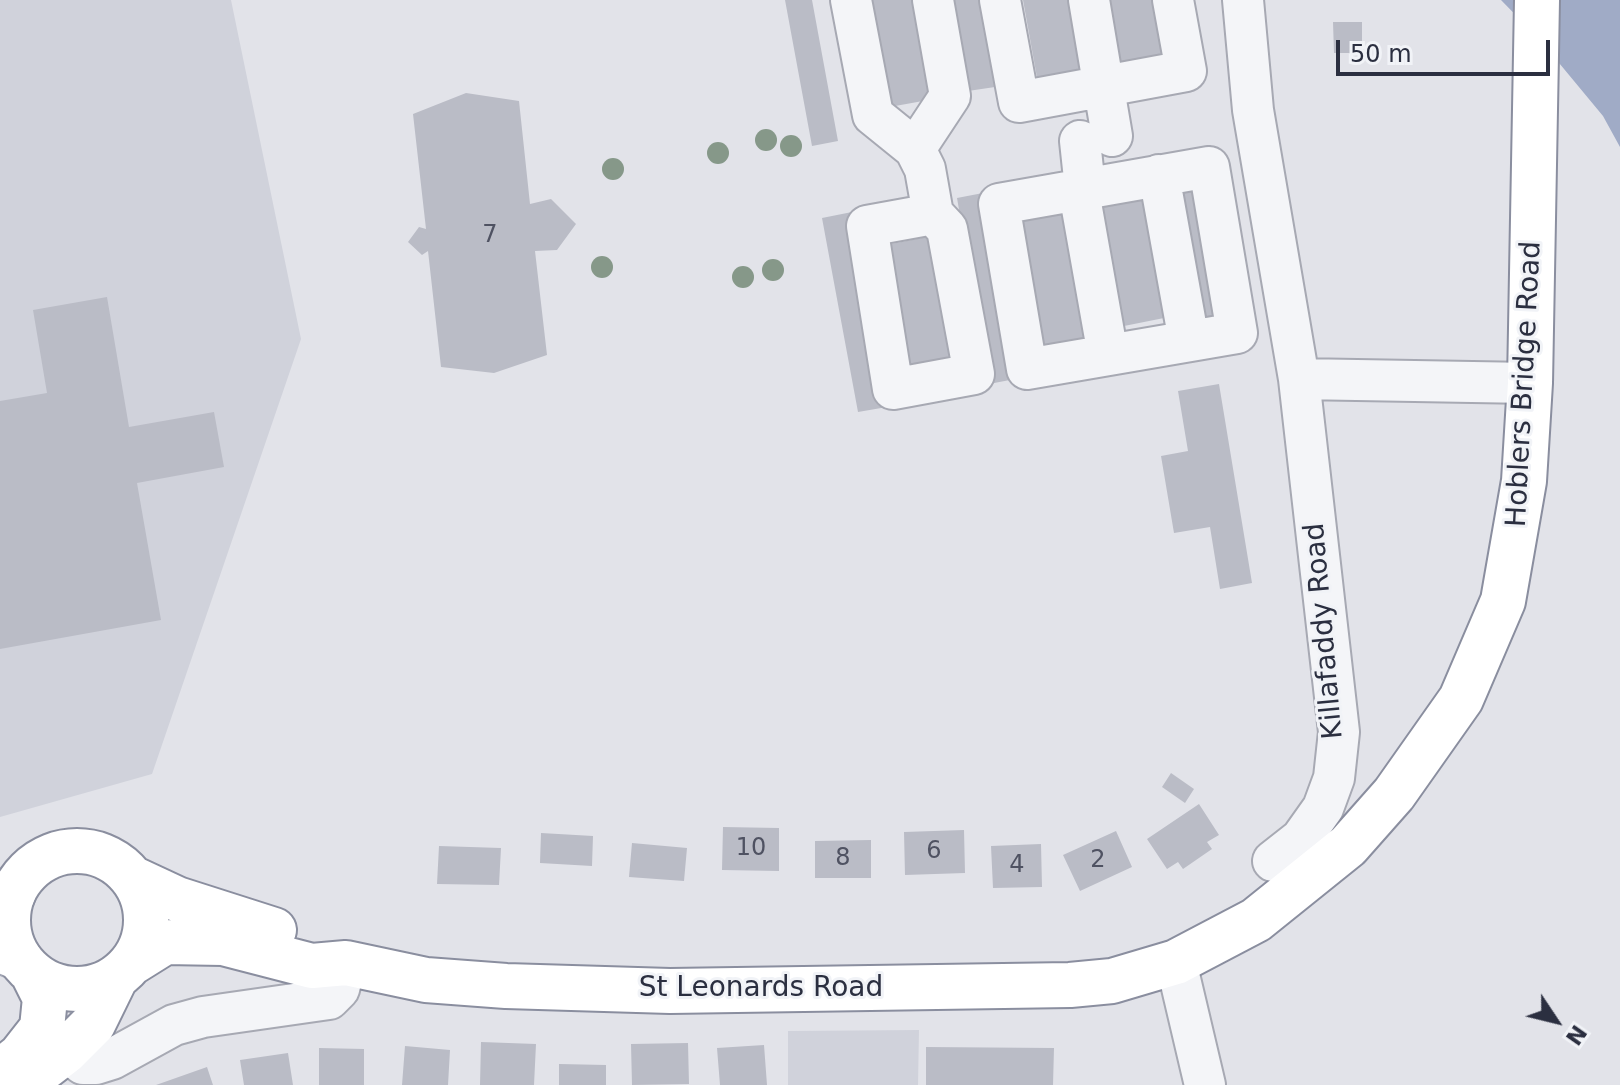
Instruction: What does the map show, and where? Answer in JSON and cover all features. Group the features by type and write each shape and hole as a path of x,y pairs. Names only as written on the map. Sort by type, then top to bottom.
{"highway":[{"name":"Hoblers Bridge Road","path":"1176,962 1256,920 1348,846 1394,794 1461,699 1503,601 1524,481 1530,383 1537,0"},
{"path":"0,1072 20,1056 42,1028 45,998 18,961 9,936 7,896 38,863 56,854 76,851 108,859 134,879 144,899 147,921 144,943 124,969 93,1024 66,1051 22,1085"},
{"name":"St Leonards Road","path":"134,879 177,899 317,944 346,963"},
{"name":"St Leonards Road","path":"124,969 165,942 223,943 312,966 346,963 426,980 670,991 1070,985 1112,981 1176,962"},
{"path":"18,961 54,987 78,990 99,987 124,969"}],"street":[{"path":"825,0 847,116 857,132 867,138 920,159"},
{"path":"851,0 873,115 920,159 933,214"},
{"path":"920,159 950,96 933,0"},
{"path":"1000,0 1019,102 1186,71 1173,0"},
{"path":"1089,0 1104,86 1081,203 1108,355"},
{"name":"Killafaddy Road","path":"1243,0 1253,110 1299,379 1339,732 1334,778 1323,808 1301,839 1273,861"},
{"path":"1209,167 1237,333 1027,369 999,204 1085,188 1209,167"},
{"path":"1299,379 1530,383"},
{"path":"1176,962 1205,1085"},
{"path":"66,1051 83,1064 96,1064 120,1055 174,1025 203,1017 329,999 339,989 346,963"}],"shaded area":[{"path":"0,0 231,0 301,339 152,774 0,817"},
{"path":"919,1030 918,1085 788,1085 788,1031"}],"water":[{"path":"1501,0 1620,0 1620,147 1603,116 1540,40"}],"building":[{"path":"785,0 812,0 838,141 812,146"},
{"path":"865,0 917,0 934,99 884,108"},
{"path":"952,0 980,0 995,87 968,91"},
{"path":"1023,0 1075,0 1089,74 1038,83"},
{"path":"1106,0 1158,0 1169,61 1119,70"},
{"path":"1333,22 1362,22 1362,53 1334,53"},
{"path":"466,93 519,101 530,204 551,199 576,224 557,250 535,251 547,355 494,373 441,367 428,251 422,255 408,242 419,227 426,229 413,114"},
{"path":"1200,181 1226,320 1200,326 1174,186"},
{"path":"1146,191 1169,317 1119,327 1096,201"},
{"path":"983,193 1015,379 989,384 957,198"},
{"path":"1066,206 1091,346 1040,355 1016,216"},
{"path":"852,212 887,407 858,412 822,218"},
{"path":"937,235 960,362 909,372 886,245"},
{"path":"107,297 129,427 214,412 224,467 137,483 161,620 0,649 0,401 47,393 33,310"},
{"path":"1219,384 1252,583 1220,589 1210,527 1174,533 1161,456 1188,451 1178,391"},
{"path":"1171,773 1194,789 1185,803 1162,787"},
{"path":"1199,804 1219,835 1207,842 1212,849 1183,869 1178,862 1167,869 1147,839"},
{"path":"723,827 779,828 779,871 722,870"},
{"path":"964,830 965,873 905,875 904,832"},
{"path":"1116,831 1132,867 1080,891 1063,855"},
{"path":"541,833 593,836 592,866 540,863"},
{"path":"871,840 871,878 815,878 815,841"},
{"path":"632,843 687,848 684,881 629,877"},
{"path":"1041,844 1042,887 993,888 991,846"},
{"path":"439,846 501,848 499,885 437,884"},
{"path":"481,1042 536,1044 534,1085 480,1085"},
{"path":"688,1043 689,1084 632,1085 631,1044"},
{"path":"764,1045 767,1085 720,1085 717,1048"},
{"path":"405,1046 450,1050 448,1085 402,1085"},
{"path":"926,1047 1054,1048 1053,1085 926,1085"},
{"path":"319,1048 364,1049 364,1085 319,1085"},
{"path":"288,1053 293,1085 244,1085 240,1060"},
{"path":"559,1064 606,1065 606,1085 559,1085"},
{"path":"207,1067 213,1085 156,1085"}]}
